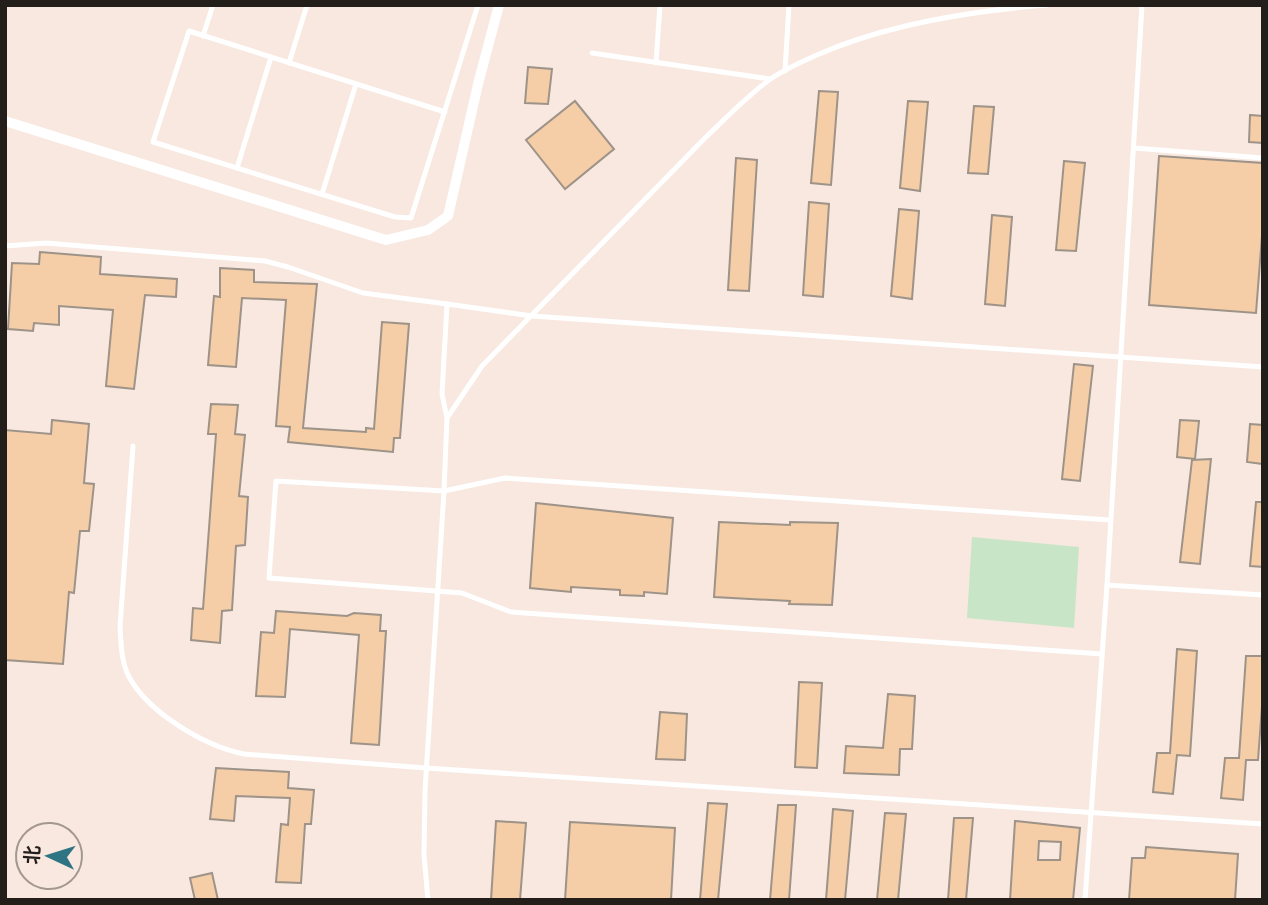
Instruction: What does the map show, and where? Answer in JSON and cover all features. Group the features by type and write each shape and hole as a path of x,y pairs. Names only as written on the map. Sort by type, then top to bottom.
{"street":[{"path":"5,121 386,240 428,230 448,216 499,5"}],"lane":[{"path":"203,36 213,5"},
{"path":"289,63 307,5"},
{"path":"445,112 189,32 153,142 395,217 411,218 445,112 478,5"},
{"path":"656,63 660,5"},
{"path":"785,71 789,5"},
{"path":"447,418 482,366 705,138 770,79 834,47 905,26 1011,7 1047,5"},
{"path":"1085,900 1135,148 1142,5"},
{"path":"592,53 770,79"},
{"path":"237,168 271,57"},
{"path":"322,194 356,84"},
{"path":"1135,148 1263,158"},
{"path":"5,246 46,243 265,261 363,293 532,316 1263,368"},
{"path":"428,900 425,855 426,768 444,491 447,418 442,394 447,304"},
{"path":"133,446 120,626 122,656 128,675 161,713 197,737 226,750 244,754 426,768 1263,824"},
{"path":"1101,654 511,612 462,593 269,578 276,481 444,491 505,478 1110,520"},
{"path":"1107,585 1263,595"}],"green space":[{"path":"972,537 1079,547 1074,628 967,618"}],"building":[{"path":"528,67 552,69 548,104 525,103"},
{"path":"819,91 838,92 831,185 811,183"},
{"path":"575,101 614,149 565,189 526,140"},
{"path":"908,101 928,102 920,191 900,188"},
{"path":"974,106 994,107 988,174 968,173"},
{"path":"1250,115 1263,116 1263,143 1249,142"},
{"path":"1159,156 1263,163 1263,223 1256,313 1149,305"},
{"path":"736,158 757,160 749,291 728,290"},
{"path":"1064,161 1085,163 1076,251 1056,250"},
{"path":"809,202 829,204 823,297 803,295"},
{"path":"899,209 919,211 912,299 891,296"},
{"path":"992,215 1012,217 1005,306 985,304"},
{"path":"40,252 101,257 100,274 177,279 176,297 145,295 134,389 106,386 113,310 59,306 59,325 34,323 33,331 8,329 12,263 39,264"},
{"path":"220,268 254,270 254,282 317,284 303,428 366,432 366,428 374,429 382,322 409,324 400,438 394,438 393,452 288,442 290,427 276,426 286,300 242,298 236,367 208,365 214,296 220,297"},
{"path":"1074,364 1093,366 1080,481 1062,479"},
{"path":"211,404 238,405 235,434 245,435 239,496 248,497 245,545 236,546 232,610 222,611 220,643 191,640 193,608 203,609 216,434 208,434"},
{"path":"52,420 89,424 84,483 94,484 89,531 80,531 74,593 69,592 63,664 5,660 5,430 51,434"},
{"path":"1180,420 1199,421 1195,459 1177,457"},
{"path":"1250,424 1263,425 1263,464 1247,462"},
{"path":"1211,459 1200,564 1180,562 1192,460"},
{"path":"1256,502 1263,502 1263,567 1250,566"},
{"path":"536,503 673,518 667,594 644,592 644,596 620,595 620,590 571,587 571,592 530,588"},
{"path":"719,522 790,525 790,522 838,523 832,605 714,597"},
{"path":"276,611 347,616 354,613 381,615 380,631 386,631 379,745 351,743 359,635 290,629 285,697 256,696 261,632 274,633"},
{"path":"1177,649 1197,651 1190,756 1177,755 1173,794 1153,792 1157,753 1170,753"},
{"path":"1246,656 1263,656 1258,760 1246,760 1243,800 1221,798 1225,758 1239,758"},
{"path":"799,682 822,683 817,768 795,767"},
{"path":"888,694 915,696 912,749 900,749 899,775 844,773 846,746 883,748"},
{"path":"660,712 687,714 685,760 656,759"},
{"path":"216,768 289,772 288,788 314,790 311,824 305,824 301,883 276,882 281,824 288,825 290,798 236,796 234,821 210,819"},
{"path":"708,803 727,804 718,900 700,900"},
{"path":"778,805 796,805 789,900 770,900"},
{"path":"833,809 853,811 845,900 826,900"},
{"path":"885,813 906,814 898,900 877,900"},
{"path":"954,818 973,818 966,900 948,900"},
{"path":"496,821 526,823 520,900 491,900"},
{"path":"1015,821 1080,828 1073,900 1010,900","holes":["1039,841 1061,842 1060,860 1038,860"]},
{"path":"570,822 675,828 671,900 565,900"},
{"path":"1146,847 1238,854 1235,900 1129,900 1132,858 1145,858"},
{"path":"212,873 218,900 195,900 190,878"}]}
